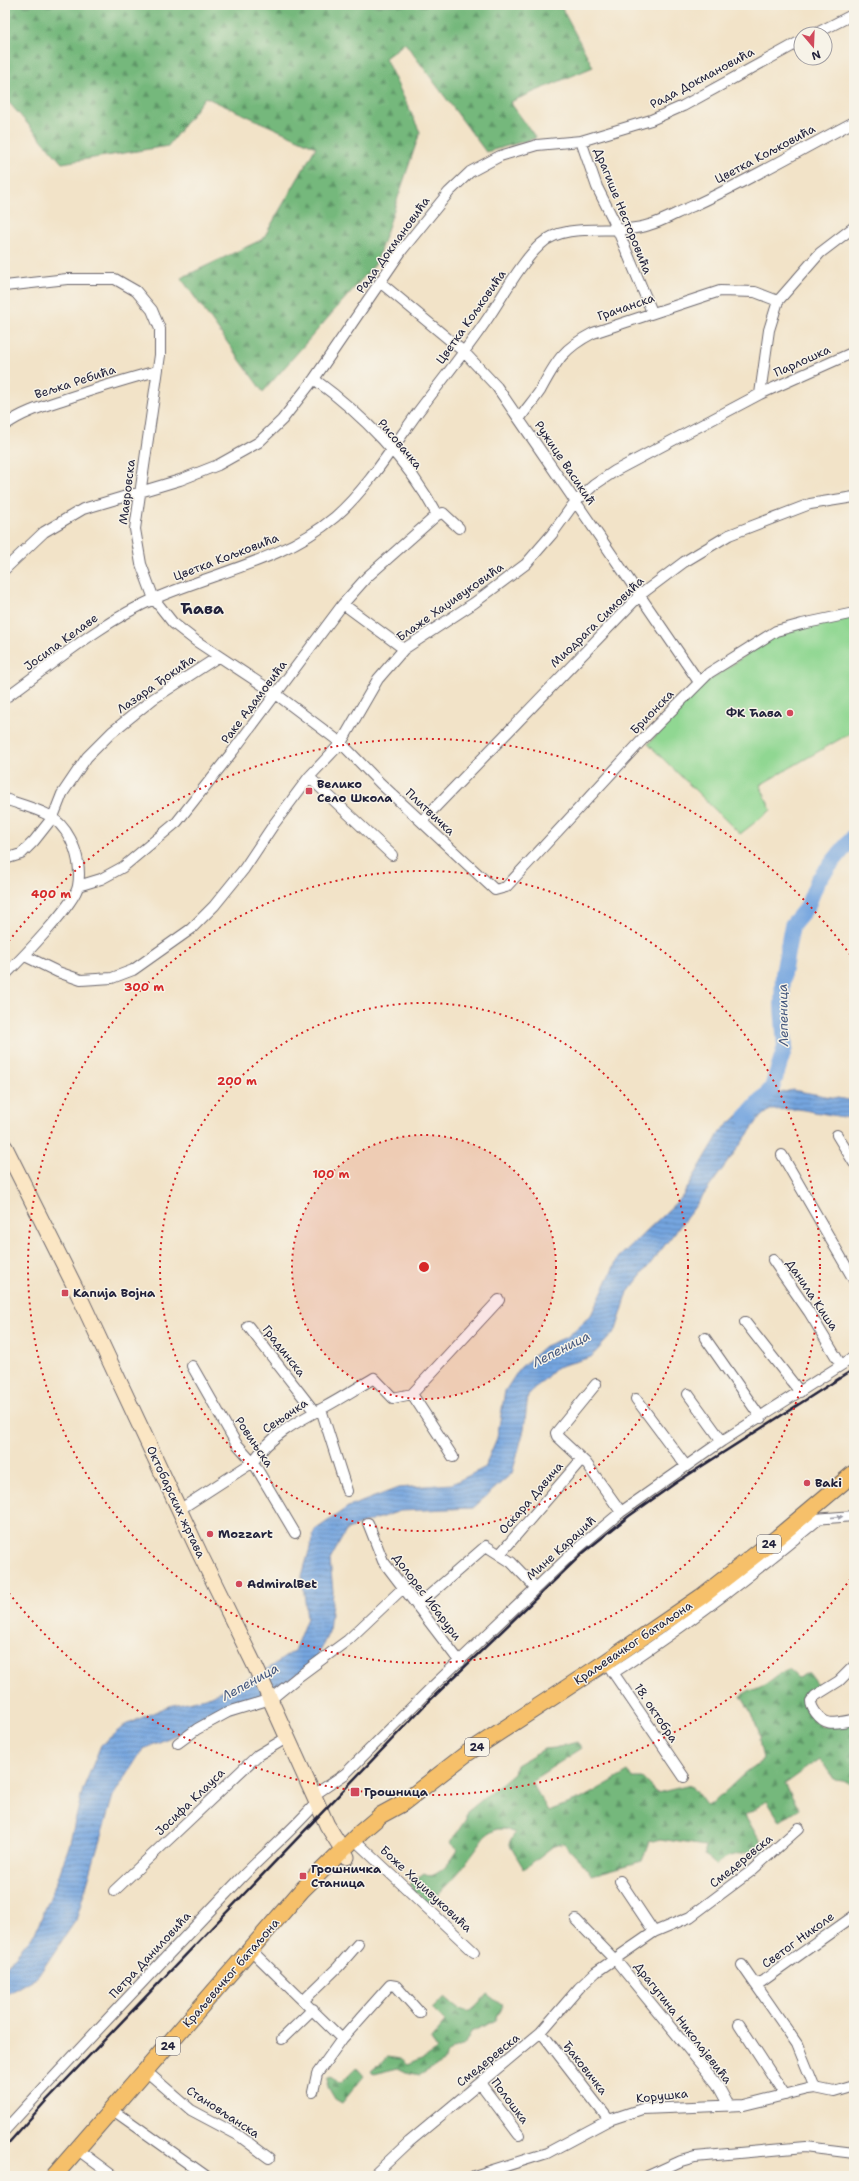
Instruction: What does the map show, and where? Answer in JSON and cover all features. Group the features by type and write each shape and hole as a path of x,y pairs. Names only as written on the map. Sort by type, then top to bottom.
{"main road":[{"name":"Краљевачког батаљона","path":"54,2176 113,2110 302,1890 345,1854 381,1815 403,1803 466,1754 610,1668 854,1474"},
{"name":"Краљевачког батаљона","path":"345,1854 360,1845 390,1819 403,1803"}],"street":[{"path":"831,26 854,14"},
{"name":"Рада Докмановића","path":"5,569 44,532 83,509 180,480 218,465 259,442 282,420 314,379 381,283 402,250 449,192 470,172 500,156 536,145 581,141 651,120 683,106 793,45"},
{"name":"Цветка Кољковића","path":"154,599 266,558 312,533 334,518 352,500 392,450 464,352 512,282 541,244 564,234 590,229 617,231 649,226 711,197 854,122"},
{"name":"Драгише Несторовића","path":"581,141 594,181 652,312"},
{"path":"760,394 769,330 778,301 820,253 854,227"},
{"name":"Мавровска","path":"5,286 67,279 115,279 136,291 152,310 160,329 160,356 136,529 141,564 154,599 173,623 218,657 276,694 341,743"},
{"name":"Ружице Васикић","path":"381,283 464,352 497,387 520,418 575,502 699,682"},
{"name":"Грачанска","path":"520,418 539,392 553,366 575,343 593,333 652,312 720,291 755,292 778,301"},
{"name":"Парлошка","path":"760,394 854,352"},
{"name":"Вељка Ребића","path":"5,425 16,417 35,409 112,383 157,371"},
{"name":"Рисовачка","path":"314,379 352,410 392,450 428,498 436,515"},
{"name":"Блаже Хаџивуковића","path":"25,956 58,972 81,980 112,978 133,970 191,929 214,906 244,869 274,824 309,777 341,743 378,679 404,649 474,603 526,564 552,534 575,502 594,485 615,471 760,394"},
{"name":"Миодрага Симовића","path":"422,821 640,595 684,562 730,535 810,504 854,497"},
{"path":"436,515 443,513 459,528"},
{"name":"Раке Адамовића","path":"78,886 101,879 123,867 177,822 276,694 343,604 367,577 436,515"},
{"name":"Јосипа Келаве","path":"5,698 93,632 154,599"},
{"path":"343,604 404,649"},
{"name":"Брионска","path":"506,887 709,673 776,631 854,613"},
{"name":"Лазара Ђокића","path":"5,859 22,854 53,817 62,794 87,757 112,732 153,699 218,657"},
{"name":"Плитвичка","path":"341,743 380,783 495,890 506,887"},
{"path":"309,777 392,855"},
{"path":"5,799 53,817 69,834 77,854 78,886 72,900 25,956 5,975"},
{"path":"837,1135 854,1163"},
{"name":"Октобарских жртава","path":"5,1147 75,1287 179,1510 269,1695 316,1799 345,1854"},
{"path":"782,1155 854,1280"},
{"name":"Данила Киша","path":"773,1260 809,1312 841,1365"},
{"path":"453,1457 412,1394 499,1300"},
{"path":"745,1322 800,1392"},
{"name":"Градинска","path":"248,1326 317,1410 347,1491"},
{"path":"705,1338 761,1418"},
{"name":"Мине Караџић","path":"316,1799 345,1774 433,1686 460,1662 578,1548 621,1512 722,1441 761,1418 854,1357"},
{"name":"Ровињска","path":"192,1366 236,1443 253,1462 295,1533"},
{"name":"Сењачка","path":"179,1510 253,1462 260,1450 278,1434 374,1378 392,1398 412,1394"},
{"path":"596,1384 556,1433 581,1460 586,1463 621,1512"},
{"path":"688,1394 722,1441"},
{"path":"636,1399 686,1466"},
{"name":"Оскара Давича","path":"500,1554 581,1460"},
{"path":"798,1519 854,1516"},
{"path":"610,1668 674,1634 742,1583 819,1519"},
{"name":"Долорес Ибарури","path":"368,1523 383,1561 402,1589 460,1662"},
{"path":"417,1606 486,1546 512,1562 536,1588"},
{"path":"178,1743 197,1729 228,1712 269,1695 298,1677 348,1640 402,1589"},
{"path":"854,1666 839,1681 815,1696 810,1701 811,1706 822,1721 830,1723 854,1720"},
{"name":"18. октобра","path":"610,1668 684,1777"},
{"name":"Јосифа Клауса","path":"114,1891 258,1755 288,1737"},
{"name":"Петра Даниловића","path":"5,2130 316,1799"},
{"name":"Смедеревска","path":"373,2176 409,2142 541,2032 579,1988 613,1958 654,1932 690,1917 750,1872 800,1828"},
{"name":"Боже Хаџивуковића","path":"360,1845 474,1952"},
{"path":"620,1881 654,1932"},
{"name":"Светог Николе","path":"757,1985 854,1916"},
{"path":"576,1920 613,1958"},
{"path":"304,2000 358,1944"},
{"path":"250,1949 304,2000 342,2039"},
{"name":"Драгутина Николајевића","path":"613,1958 717,2084 729,2106"},
{"path":"742,1965 792,2038 802,2055 815,2088"},
{"path":"313,2092 317,2074 342,2039 390,1985 396,1986 420,2013"},
{"path":"282,2039 312,2009"},
{"path":"739,2024 785,2095"},
{"name":"Ђаковичка","path":"541,2032 609,2120"},
{"name":"Становљанска","path":"146,2071 191,2110 238,2135 269,2158"},
{"name":"Полошка","path":"480,2083 519,2134"},
{"name":"Корушка","path":"474,2176 547,2153 609,2120 642,2109 686,2106 729,2106 754,2103 815,2088 834,2092 854,2086"},
{"path":"113,2110 206,2176"},
{"path":"648,2176 681,2161 695,2157 806,2147 854,2153"},
{"path":"78,2150 113,2176"}],"green space":[{"path":"5,5 560,5 593,67 510,102 536,138 486,152 405,43 385,58 420,132 376,263 263,392 181,278 263,239 316,147 205,97 168,146 62,163 5,98"},
{"path":"854,617 854,731 760,785 771,810 740,834 648,744 701,686 781,631"},
{"path":"788,1669 798,1678 809,1672 820,1687 805,1697 805,1701 811,1716 820,1726 854,1723 854,1787 843,1780 834,1779 820,1759 785,1784 799,1809 780,1821 767,1801 745,1815 765,1850 759,1855 754,1851 734,1855 720,1861 716,1865 705,1855 705,1846 660,1839 649,1842 642,1861 592,1875 564,1843 552,1847 524,1869 509,1844 515,1833 505,1829 497,1829 486,1835 459,1872 428,1905 409,1884 424,1873 431,1876 440,1872 446,1866 458,1850 450,1843 466,1819 466,1813 514,1773 516,1765 544,1749 555,1748 577,1742 582,1748 531,1781 548,1811 581,1799 628,1772 633,1778 642,1778 657,1793 691,1785 706,1805 712,1804 745,1773 763,1760 759,1740 761,1737 752,1714 741,1696 769,1682"},
{"path":"487,1994 503,2006 496,2020 471,2032 464,2045 449,2053 443,2062 420,2075 406,2072 398,2068 373,2074 371,2071 388,2057 400,2059 407,2065 426,2057 437,2050 431,2039 445,2022 432,2009 445,1997 458,2008 463,2011 468,2011 476,2007"},
{"path":"356,2067 364,2076 342,2103 335,2099 328,2087 329,2077 332,2076 340,2083"}],"water":[{"path":"792,1090 854,1101 854,1119 798,1109 770,1110 759,1119 694,1208 628,1292 616,1330 591,1357 557,1367 528,1395 524,1430 512,1473 473,1508 400,1511 347,1529 330,1560 333,1592 329,1632 315,1661 275,1692 143,1749 113,1796 76,1920 38,1976 5,1995 5,1968 35,1933 57,1881 69,1846 83,1789 101,1745 125,1725 169,1706 206,1698 263,1672 294,1651 307,1618 302,1576 315,1530 348,1507 398,1488 452,1484 484,1468 497,1438 505,1391 520,1368 545,1346 567,1337 591,1315 618,1258 682,1197 720,1132 758,1097 764,1104 770,1096"}],"waterway":[{"name":"Лепеница","path":"746,1117 772,1088 785,1047 782,1006 783,974 792,925 807,907 818,880 854,836"},
{"name":"Лепеница","path":"765,1099 771,1098"}],"railway":[{"path":"5,2147 45,2102 424,1706 583,1553 629,1516 677,1482 854,1369"}],"place":[{"name":"ФК Ћава","path":"790,713"},
{"name":"Велико Село Школа","path":"309,791"},
{"name":"Капија Војна","path":"65,1293"},
{"name":"Baki","path":"807,1483"},
{"name":"Mozzart","path":"210,1534"},
{"name":"AdmiralBet","path":"239,1584"},
{"name":"Грошница","path":"355,1792"},
{"name":"Грошничка Станица","path":"303,1876"}],"district":[{"name":"Ћава","path":"202,608"}]}
